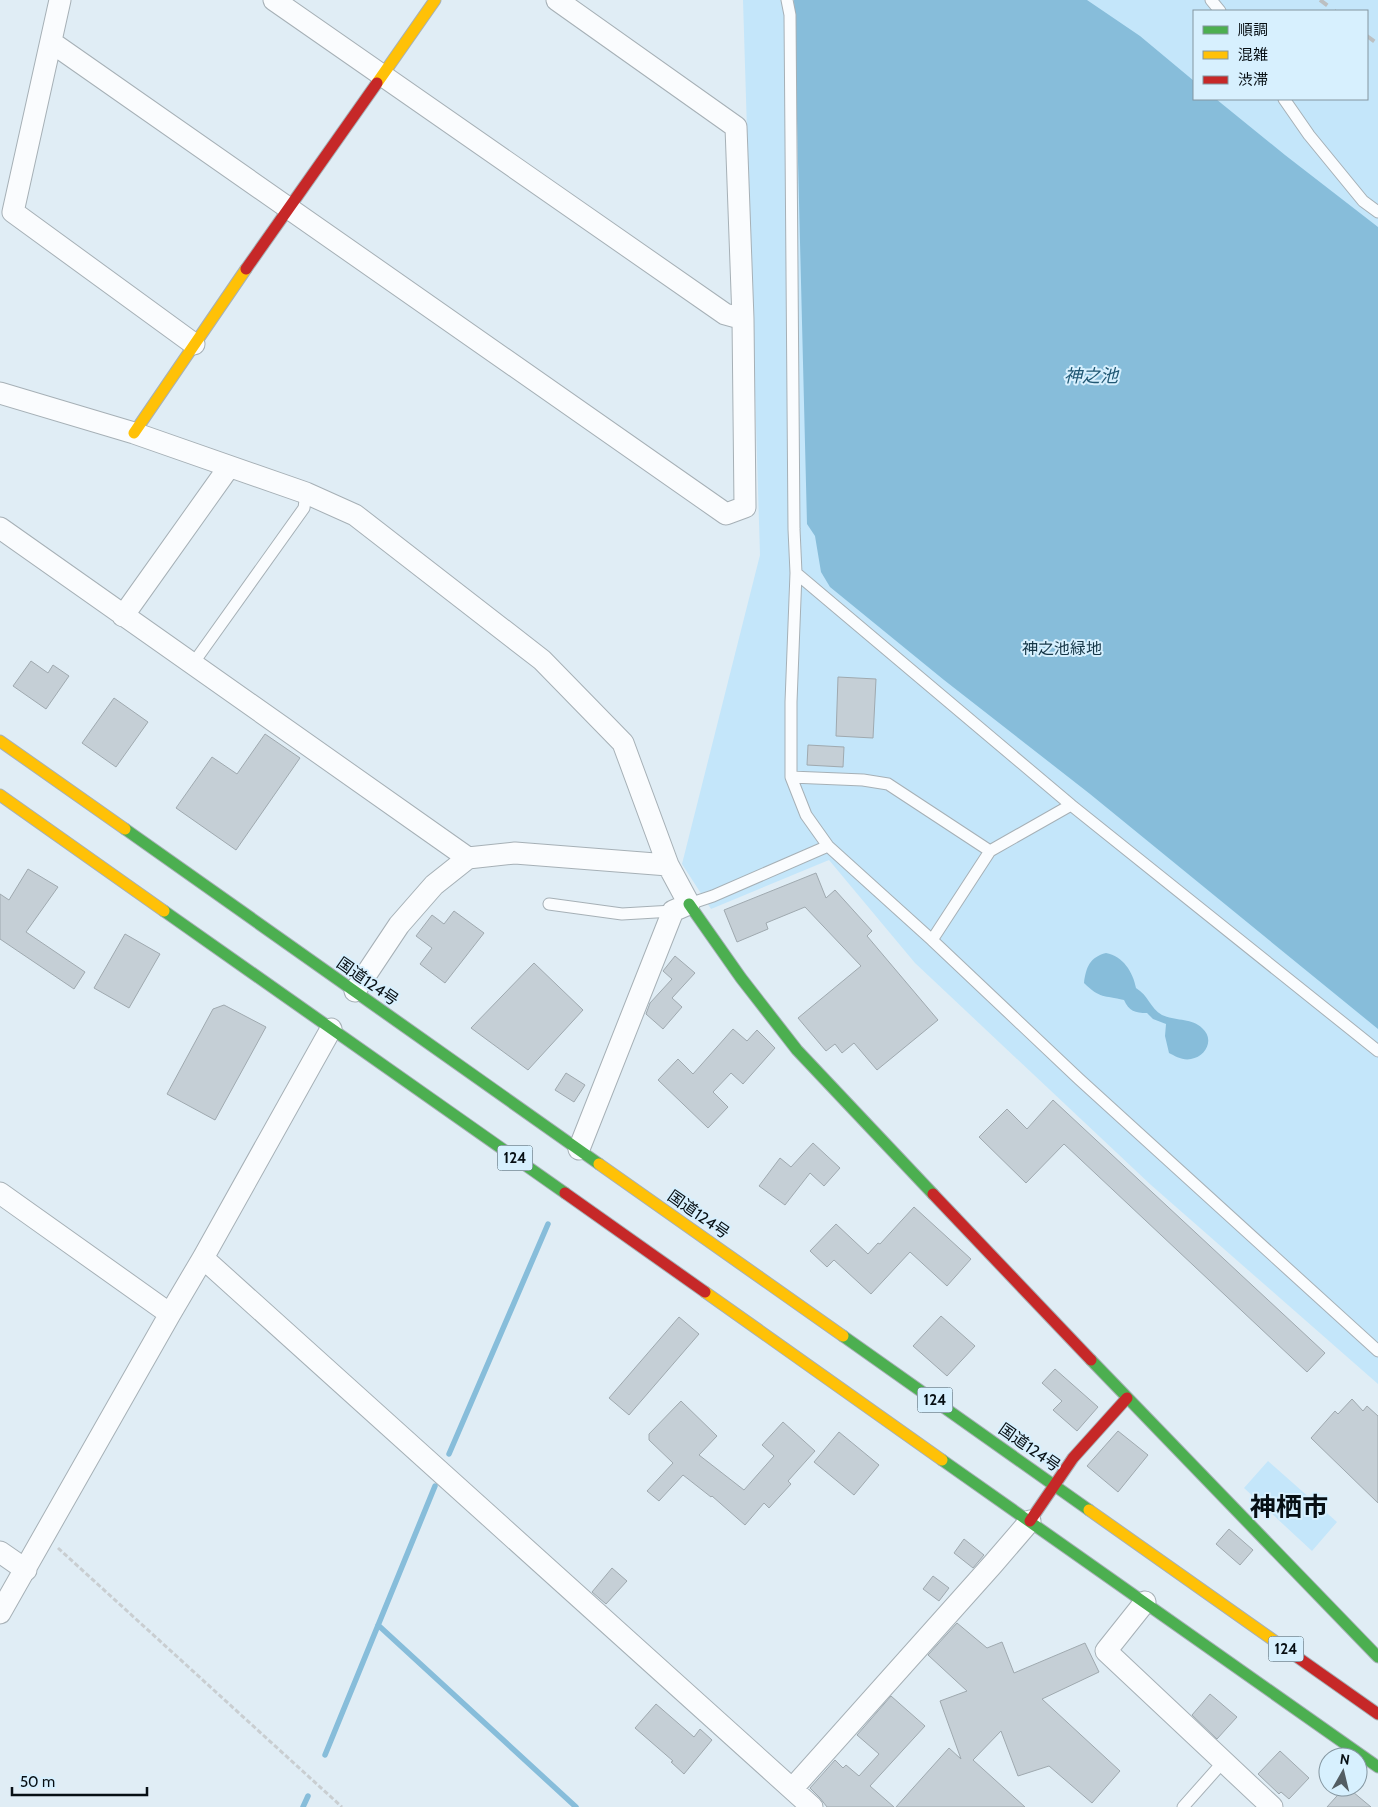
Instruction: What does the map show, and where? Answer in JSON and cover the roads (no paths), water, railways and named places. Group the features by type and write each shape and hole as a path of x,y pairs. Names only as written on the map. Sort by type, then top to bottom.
{"main road":[{"path":"134,433 194,344 435,0"},
{"name":"国道124号","path":"0,741 1378,1714"},
{"name":"124","path":"0,794 1378,1767"},
{"path":"681,907 714,943 748,990 797,1050 1127,1398 1378,1657"},
{"path":"1030,1520 1073,1458 1127,1398"}],"street":[{"path":"60,0 13,212 194,344"},
{"path":"274,0 725,314 743,319"},
{"path":"51,42 726,514 745,507 743,319 736,127 557,0"},
{"path":"0,393 134,433 306,493 356,515 542,660 623,742 668,865 681,907 580,1149"},
{"path":"123,616 229,466"},
{"path":"0,528 468,858"},
{"path":"354,991 398,925 434,885 468,858 515,853 668,865"},
{"path":"0,1613 170,1314 204,1258 332,1029"},
{"path":"0,1193 170,1314"},
{"path":"204,1258 812,1807"},
{"path":"792,1789 994,1564 1030,1520"},
{"path":"0,1552 26,1570"},
{"path":"1145,1602 1106,1651 1272,1807"}],"lane":[{"path":"787,0 790,15 796,573 790,702 791,777 806,815 828,846 932,940 1086,1086 1377,1349"},
{"path":"1211,0 1219,10"},
{"path":"1285,100 1309,135 1363,201 1378,212"},
{"path":"192,665 304,508 306,493"},
{"path":"796,573 1071,805 1378,1051"},
{"path":"791,777 863,780 888,784 990,851"},
{"path":"932,940 990,851 1071,805"},
{"path":"549,904 622,914 681,907 713,896 828,846"},
{"path":"1183,1807 1223,1762"}],"water":[{"name":"神之池","path":"794,0 1087,0 1140,36 1193,80 1193,100 1217,100 1378,227 1378,1029 1090,794 944,680 830,587 821,572 815,536 807,524"},
{"path":"1106,953 1122,961 1130,971 1136,988 1158,1012 1167,1017 1198,1025 1206,1032 1208,1037 1207,1047 1201,1055 1196,1058 1185,1059 1169,1053 1165,1036 1166,1024 1153,1019 1147,1013 1133,1011 1124,1000 1098,994 1084,983 1090,964 1096,957"}],"waterway":[{"path":"449,1454 548,1224"},
{"path":"325,1755 435,1486"},
{"path":"378,1625 576,1807"},
{"path":"303,1807 308,1796"}],"railway":[{"path":"1320,0 1334,10"},
{"path":"1368,37 1378,44"}],"district":[{"name":"神栖市","path":"1289,1507"}],"park label":[{"name":"神之池緑地","path":"1062,648"}]}
